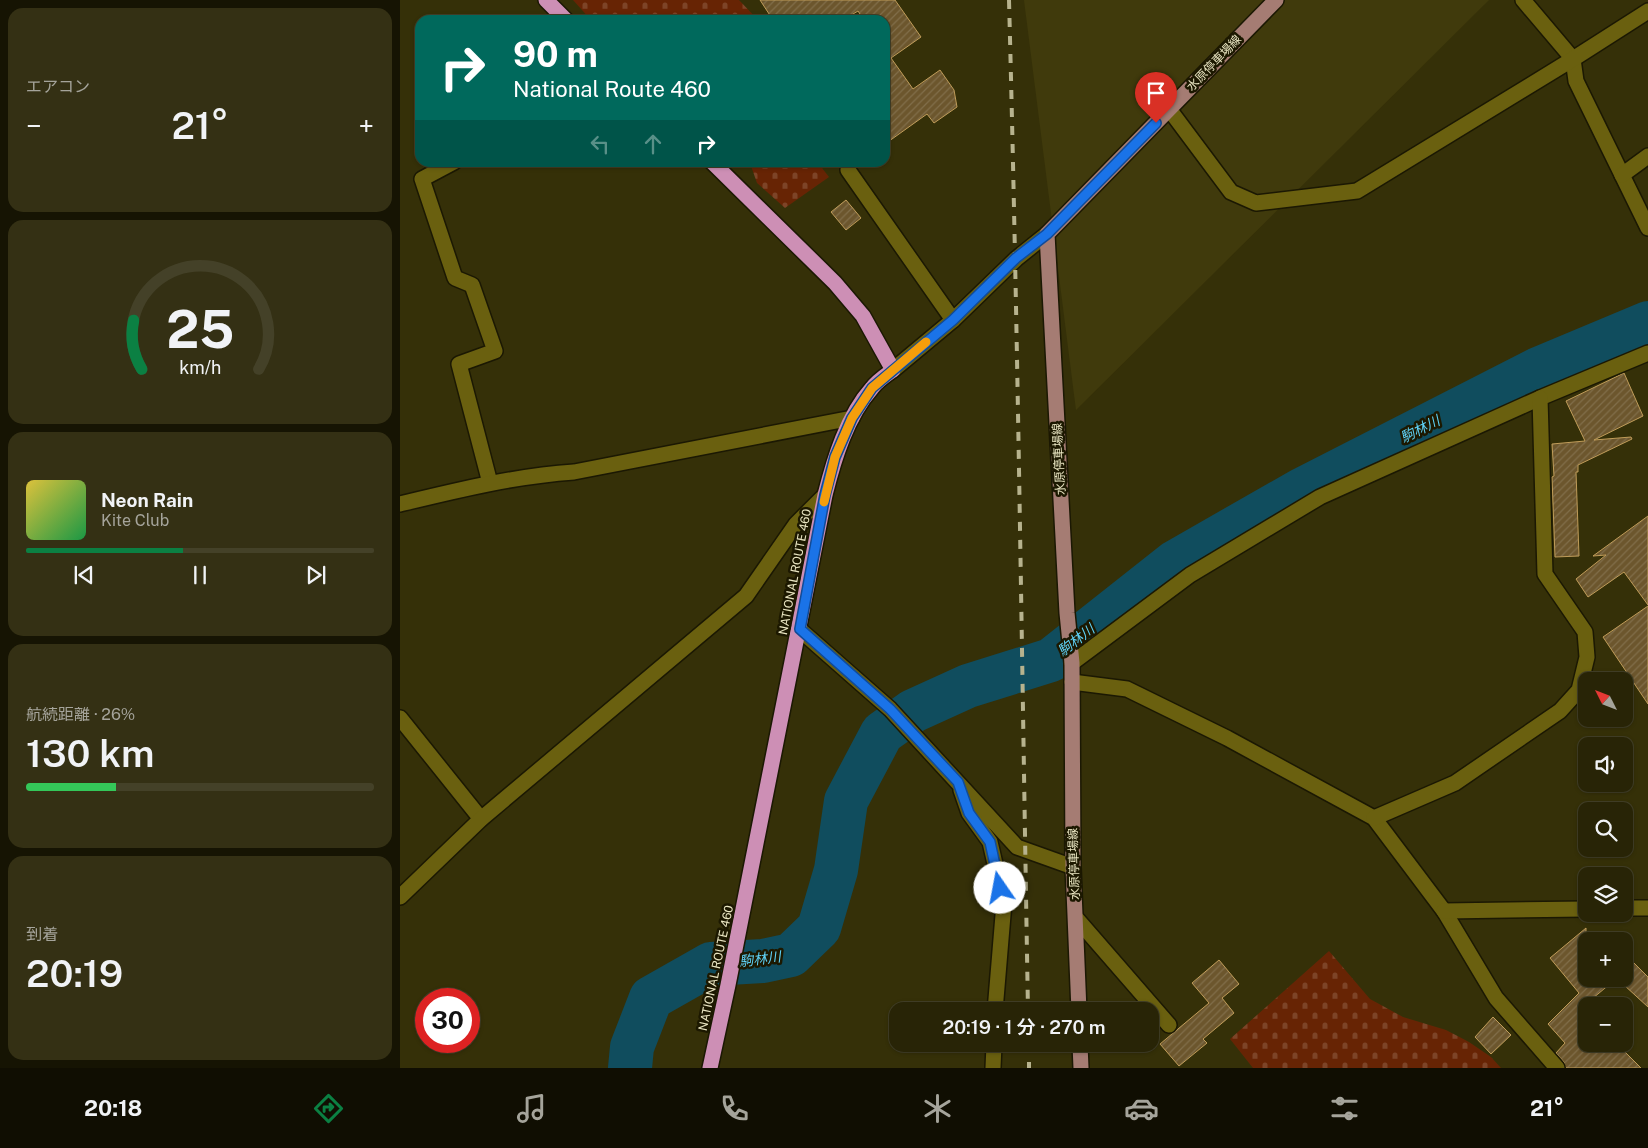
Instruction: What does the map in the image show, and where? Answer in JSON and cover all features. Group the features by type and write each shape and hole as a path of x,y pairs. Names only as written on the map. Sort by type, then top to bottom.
{"highway":[{"path":"546,0 561,15"},
{"path":"717,167 835,283 863,316 893,370"},
{"name":"NATIONAL ROUTE 460","path":"710,1068 800,629 825,495 835,457 852,418 872,388 893,370"}],"main road":[{"name":"水原停車場線","path":"1079,1002 1073,867 1072,663 1047,234 1276,0"},
{"path":"1080,1052 1080,1068"}],"street":[{"path":"1523,0 1573,59 1576,81 1648,228"},
{"path":"1170,109 1232,192 1256,203 1357,190 1573,59 1648,11"},
{"path":"1622,175 1648,156"},
{"path":"445,167 422,179 455,278 472,285 495,352 459,364 490,483"},
{"path":"848,170 953,320"},
{"path":"893,370 953,320 1016,258 1047,234"},
{"path":"1072,663 1190,575 1320,497 1540,398 1648,354"},
{"path":"1374,818 1455,784 1560,711 1579,690 1587,657 1585,632 1545,574 1540,398"},
{"path":"400,504 490,483 541,474 574,472 852,418"},
{"path":"400,897 481,819 746,596 796,524 825,495"},
{"path":"800,629 890,709 1017,847 1073,867"},
{"path":"1072,682 1127,689 1227,738 1374,818 1444,911 1496,998 1557,1068"},
{"path":"400,718 481,819"},
{"path":"958,782 969,813 990,842 1004,903 996,1002"},
{"path":"1633,908 1648,908"},
{"path":"1444,911 1578,909"},
{"path":"1076,918 1169,1025"},
{"path":"993,1068 994,1052"}],"shaded area":[{"path":"1024,0 1489,0 1076,410"}],"green space":[{"path":"573,0 739,0 753,15 586,15"},
{"path":"751,167 821,167 829,177 785,208 757,183"},
{"path":"1329,951 1370,999 1403,1017 1446,1030 1469,1042 1491,1057 1501,1068 1253,1068 1230,1039"}],"building":[{"path":"760,0 895,0 921,37 891,58 913,89 940,70 954,90 957,107 934,123 927,114 890,140 890,15 861,15 858,11 851,15 770,15"},
{"path":"846,200 861,218 846,230 831,212"},
{"path":"1624,373 1643,416 1594,440 1631,437 1632,439 1578,465 1578,472 1576,472 1579,556 1555,557 1552,444 1585,441 1566,401"},
{"path":"1648,516 1648,605 1624,572 1588,597 1576,579 1606,555 1593,556"},
{"path":"1648,606 1648,704 1633,682 1633,672 1627,672 1603,637"},
{"path":"1578,935 1578,987 1606,987 1594,997 1578,997 1578,1052 1625,1052 1641,1068 1566,1068 1564,1062 1556,1053 1565,1043 1548,1024 1579,993 1550,958"},
{"path":"1219,960 1239,984 1222,998 1234,1013 1203,1039 1207,1043 1179,1066 1160,1044 1209,1003 1192,983"},
{"path":"1633,962 1648,977 1648,1007 1626,987 1633,987"},
{"path":"1493,1017 1511,1035 1491,1054 1475,1037"}],"waterway":[{"name":"駒林川","path":"630,1068 632,1047 651,998 711,964 763,961 791,955 819,928 836,870 846,801 882,733 913,711 968,686 1051,660 1175,562 1301,490 1538,369 1648,323"}],"railway":[{"path":"1009,0 1028,1002"},
{"path":"1029,1052 1029,1068"}],"slow traffic":[{"path":"824,502 835,457 852,418 872,388 926,342"}],"route":[{"path":"1000,888 990,842 969,813 958,782 890,709 800,629 825,495 835,457 852,418 872,388 953,320 1016,258 1047,234 1156,123"}]}
